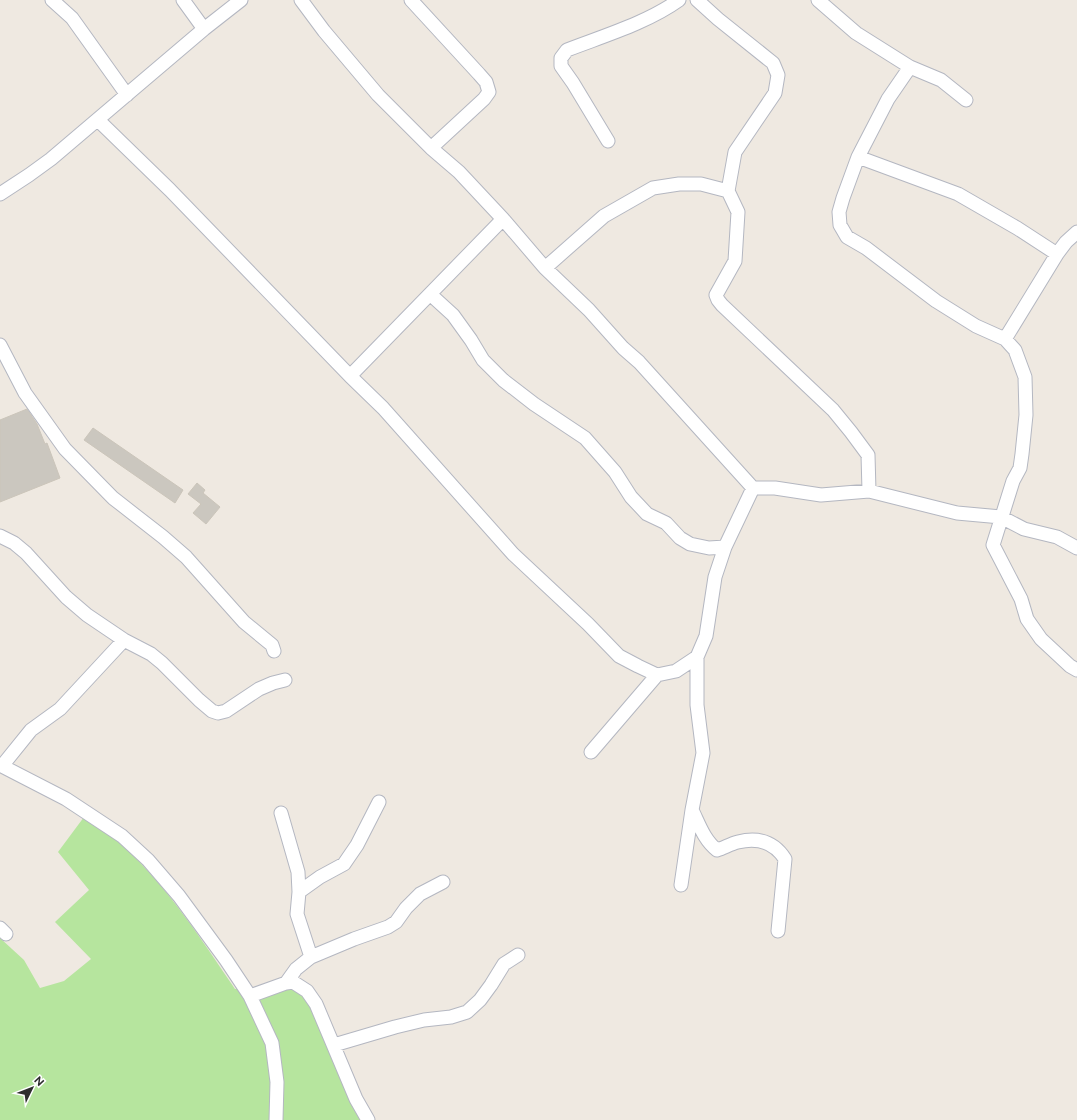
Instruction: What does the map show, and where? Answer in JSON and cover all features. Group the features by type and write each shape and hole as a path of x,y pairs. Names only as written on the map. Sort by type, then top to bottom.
{"street":[{"path":"52,0 72,18 127,95"},
{"path":"183,0 204,29"},
{"path":"0,194 19,183 40,167 98,120 204,29 241,0"},
{"path":"301,0 378,95 431,148 459,172 503,219 545,268 589,310 623,348 639,362 753,488 775,488 821,495 869,491 958,513 1001,517 1024,529 1057,537 1077,548"},
{"path":"411,0 486,82 489,92 484,99 431,148"},
{"path":"608,141 562,66 561,58 567,50 638,22 671,6 679,0"},
{"path":"697,0 718,19 773,63 778,75 775,94 735,152 728,191 738,212 735,261 716,295 718,300 833,410 851,432 868,455 869,491"},
{"path":"818,0 856,33 910,67 941,80 966,100"},
{"path":"910,67 888,99 858,157 839,212 840,226 847,237 866,248 942,305 976,326 1006,339 1015,350 1025,377 1026,415 1020,468 1013,481 992,545 1021,600 1027,619 1041,639 1070,666 1077,670"},
{"path":"98,120 170,190 350,376 383,408 512,554 588,624 619,656 657,675 676,671 697,657"},
{"path":"858,157 958,194 1017,228 1057,254"},
{"path":"545,268 604,216 653,188 679,184 701,184 728,191"},
{"path":"350,376 503,219"},
{"path":"1006,339 1057,254 1066,242 1077,232"},
{"path":"430,294 453,315 483,360 504,380 534,404 585,438 616,472 631,497 647,514 666,523 680,538 690,544 709,548 725,547"},
{"path":"0,345 4,361 65,449 113,498 186,557 244,622 272,645 274,652"},
{"path":"681,885 692,810 703,753 697,705 697,657 706,636 715,577 725,547 753,488"},
{"path":"0,536 14,543 26,553 66,597 87,615 124,640 157,659 212,711 218,713 226,711 259,689 272,683 285,680"},
{"path":"124,640 60,709 31,730 1,765 66,799 122,836 148,860 179,896 226,960 250,996 272,1043 277,1082 276,1120"},
{"path":"591,752 657,675"},
{"path":"299,892 320,877 344,864 358,845 379,802"},
{"path":"692,810 705,837 711,846 717,850 736,842 751,839 771,844 779,850 785,859 778,931"},
{"path":"281,813 298,872 298,914 311,957"},
{"path":"286,983 296,969 311,957 388,927 396,922 406,908 420,894 443,882"},
{"path":"334,1045 395,1027 424,1020 451,1017 467,1012 480,1000 504,964 518,955"},
{"path":"250,996 286,983 293,982 307,991 316,1004 356,1099 368,1120"}],"green space":[{"path":"84,817 114,838 155,879 183,914 235,989 302,984 364,1120 0,1120 0,938 24,960 40,988 64,981 91,959 55,922 89,890 58,852"}],"building":[{"path":"27,409 37,424 45,444 47,443 60,478 0,502 0,420"},
{"path":"93,428 183,490 175,503 84,440"},
{"path":"197,483 205,490 203,493 220,507 206,524 193,513 201,504 188,494"}]}
